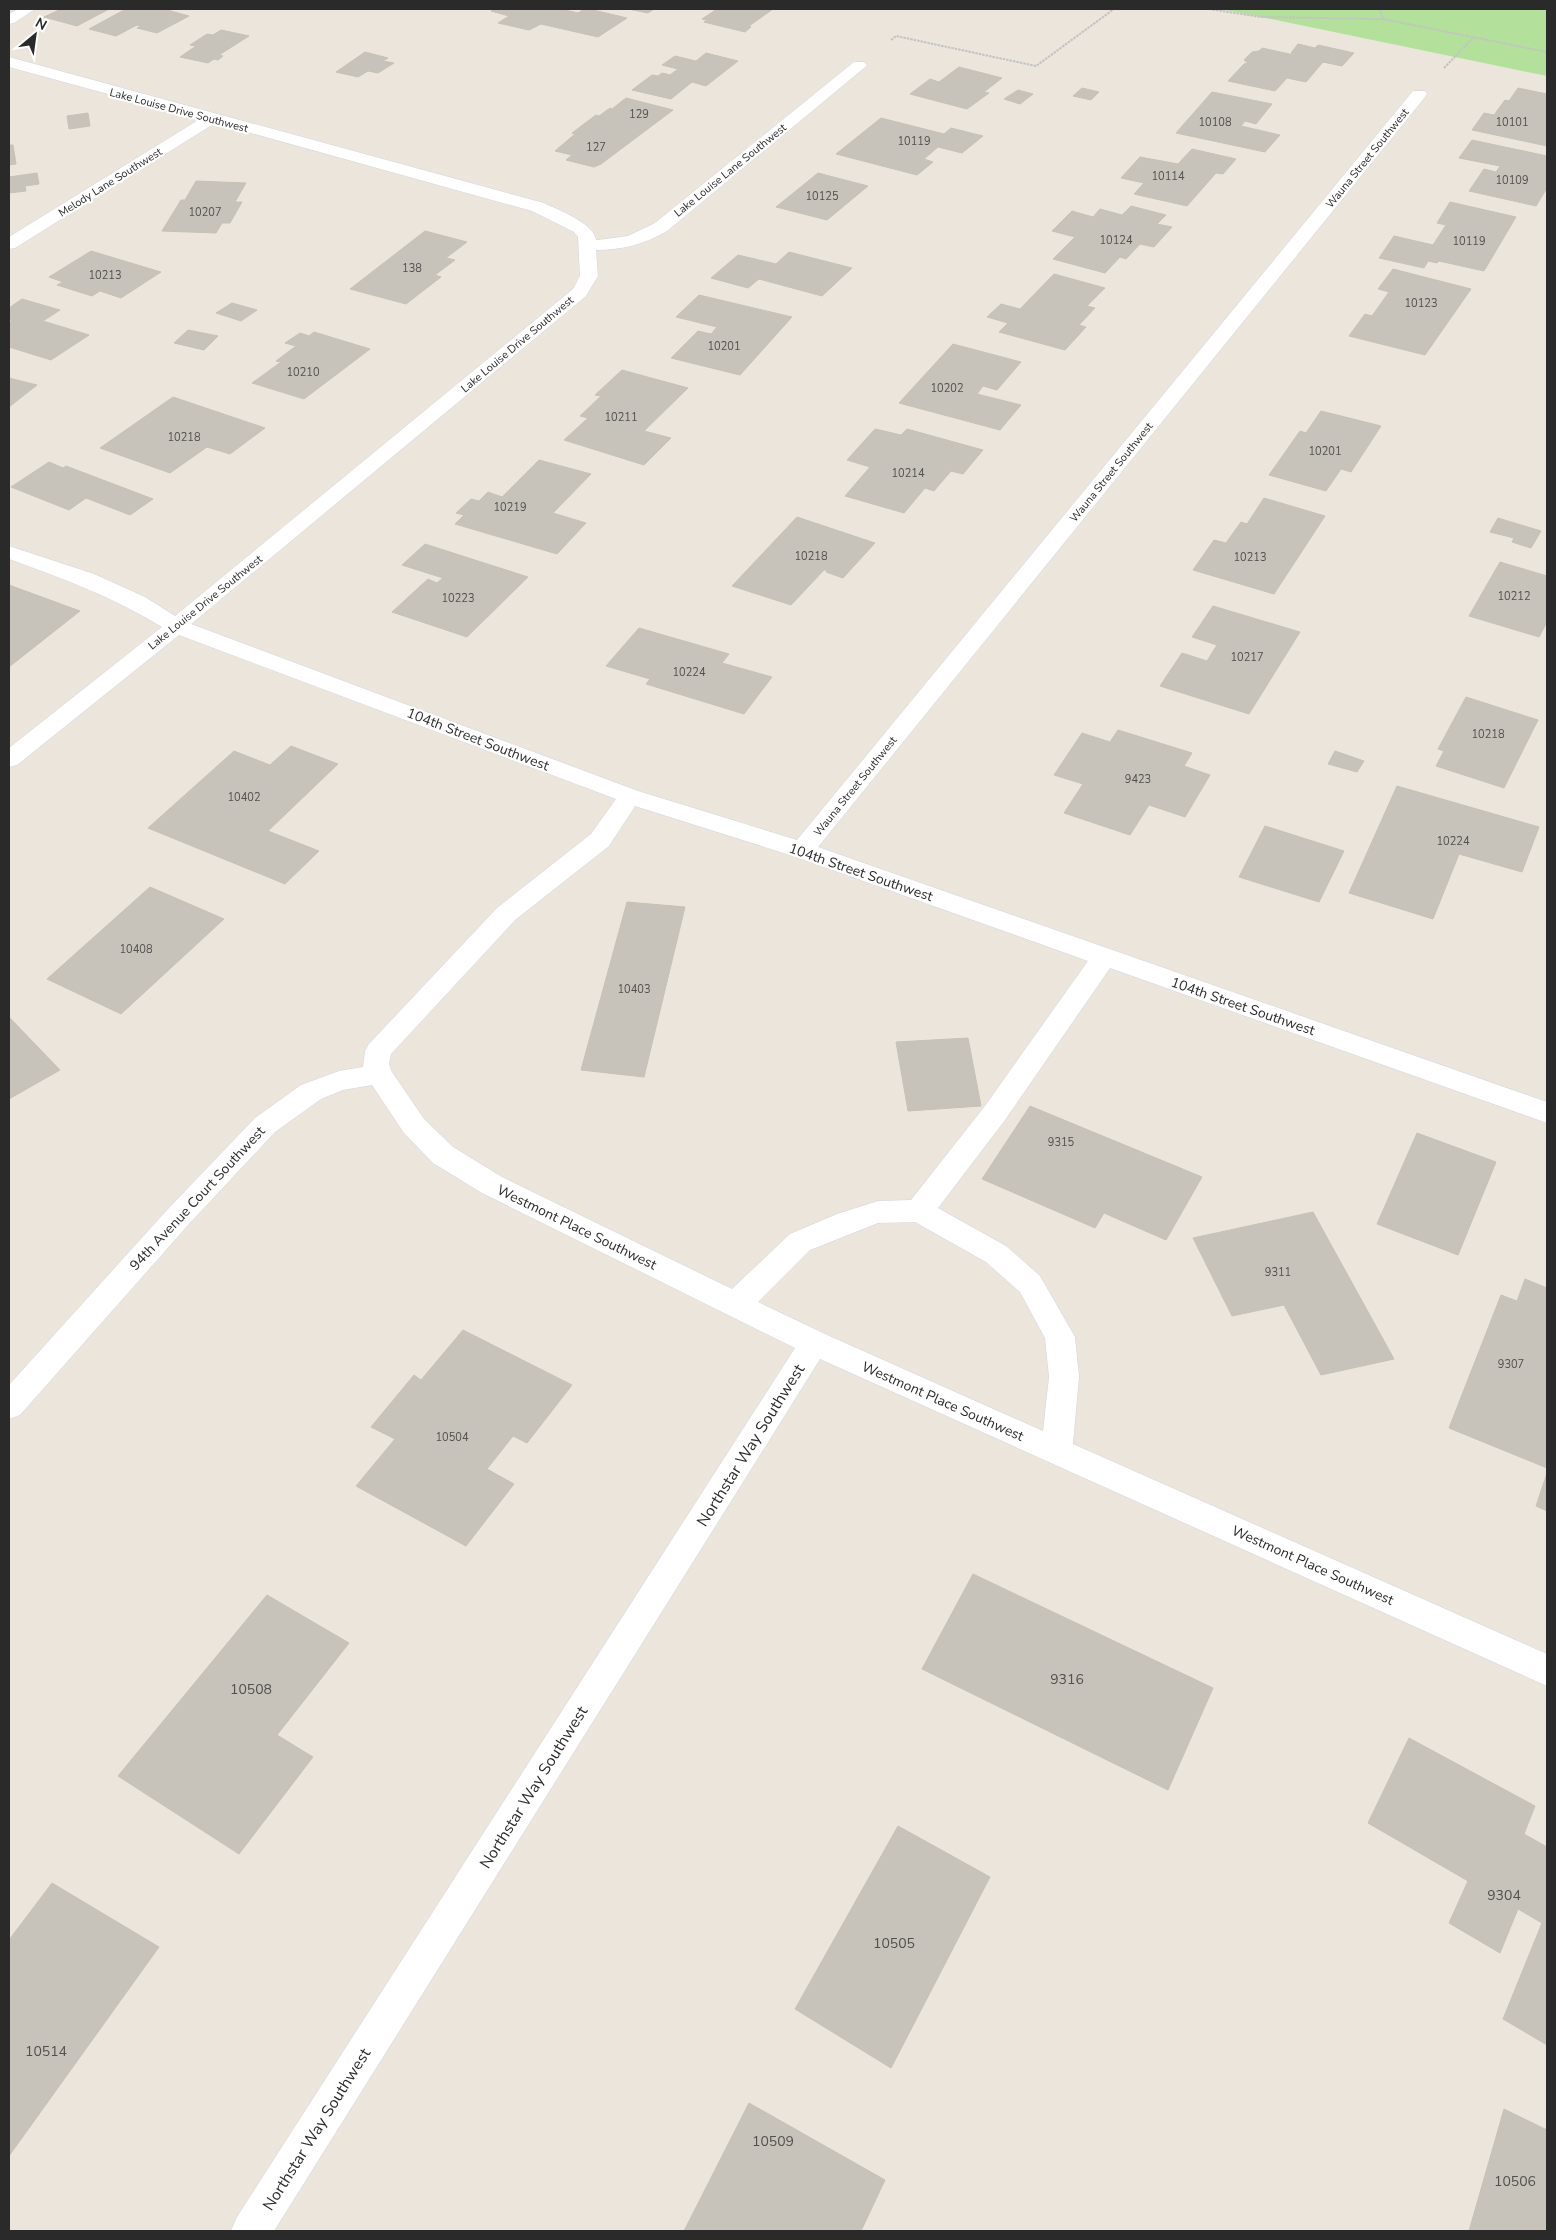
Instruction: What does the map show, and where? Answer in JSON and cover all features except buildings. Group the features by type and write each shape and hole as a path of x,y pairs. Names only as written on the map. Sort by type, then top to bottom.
{"street":[{"path":"9,20 28,9"},
{"name":"Lake Louise Drive Southwest","path":"9,62 211,119 538,207 580,228 587,236 589,276 580,292 176,626 9,760"},
{"name":"Lake Louise Lane Southwest","path":"588,246 606,246 629,242 644,238 661,227 859,65"},
{"name":"Wauna Street Southwest","path":"802,850 1419,94"},
{"name":"Melody Lane Southwest","path":"9,244 211,119"},
{"path":"9,552 94,583 137,602 176,626"},
{"name":"104th Street Southwest","path":"176,626 630,796 802,850 1547,1113"},
{"path":"378,1074 376,1064 378,1051 506,914 600,840 630,796"},
{"path":"919,1211 995,1113 1104,957"},
{"name":"Westmont Place Southwest","path":"378,1074 414,1126 443,1155 492,1185 814,1343 1547,1670"},
{"name":"94th Avenue Court Southwest","path":"9,1406 178,1217 265,1125 311,1092 338,1081 378,1074"},
{"path":"736,1304 800,1242 847,1222 878,1212 919,1211 996,1254 1030,1284 1060,1338 1064,1377 1057,1451"},
{"name":"Northstar Way Southwest","path":"252,2231 814,1343"}],"path":[{"path":"859,65 896,36 1036,66 1114,9"},
{"path":"1210,9 1261,17 1383,18 1547,52"},
{"path":"1380,9 1383,18"}],"green space":[{"path":"1221,9 1547,9 1547,76 1261,17"}]}
